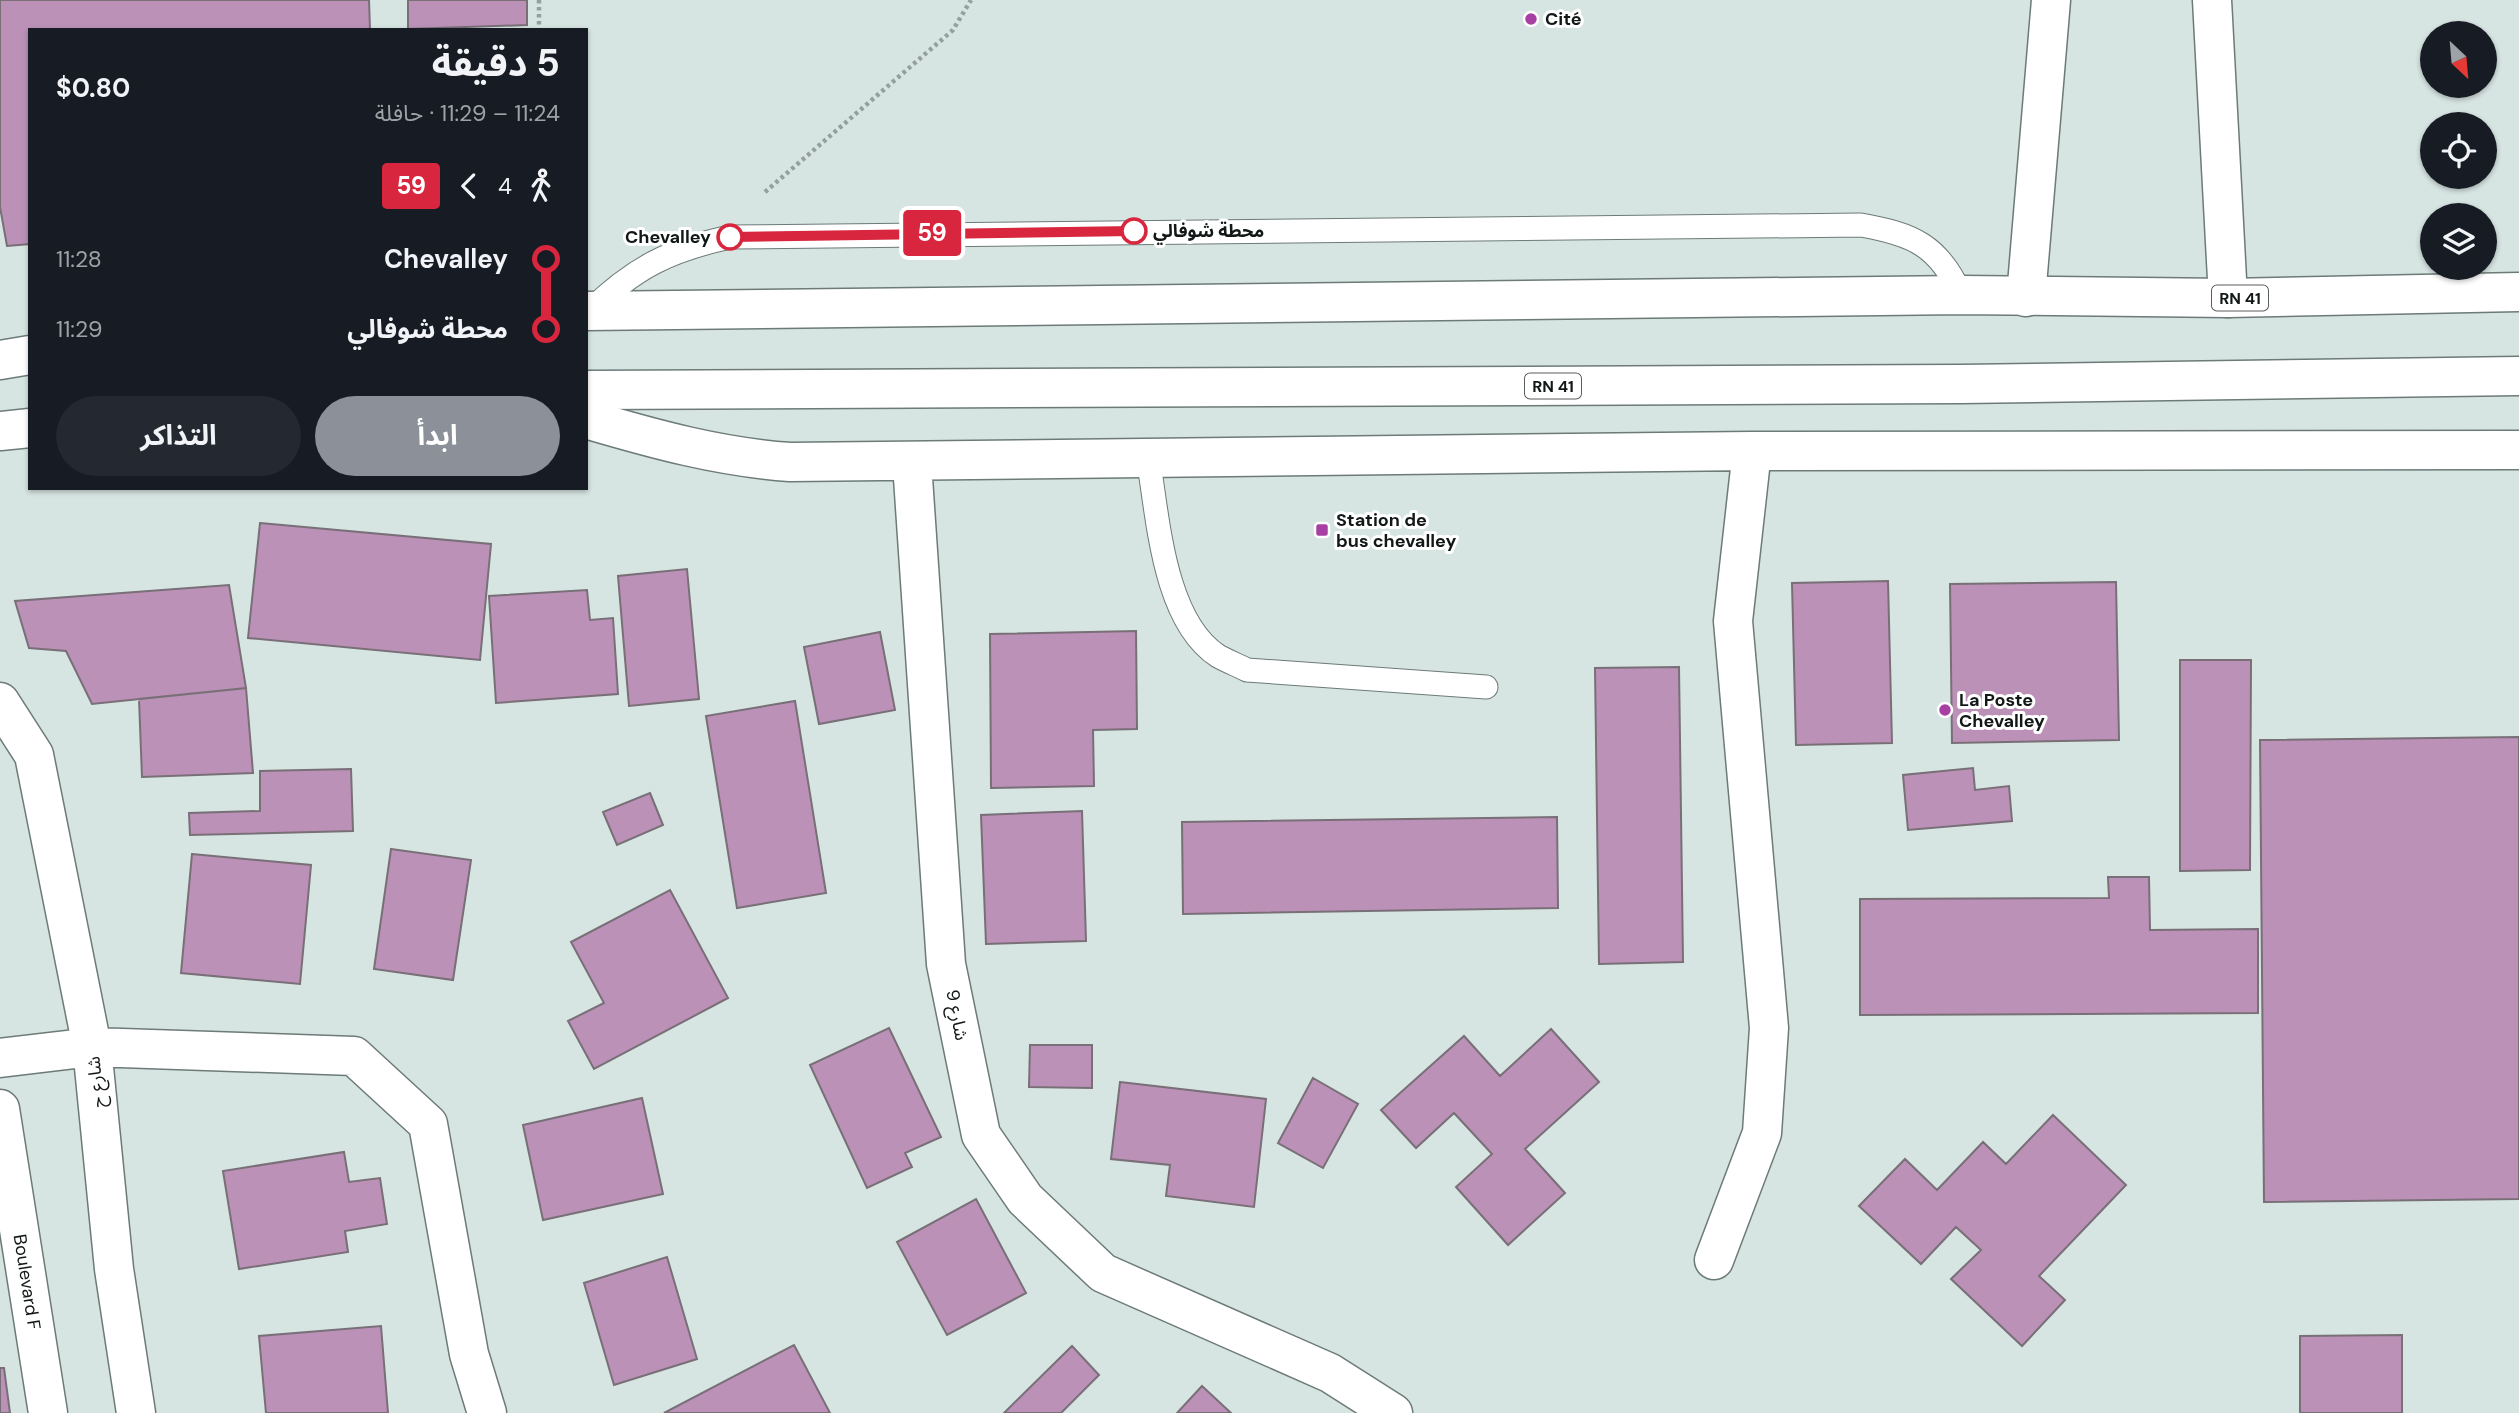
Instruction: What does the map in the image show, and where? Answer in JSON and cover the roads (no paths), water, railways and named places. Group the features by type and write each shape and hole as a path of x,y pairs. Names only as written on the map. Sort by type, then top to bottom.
{"main road":[{"path":"2026,297 2052,0"},
{"path":"2212,0 2228,298"},
{"name":"RN 41","path":"588,311 1961,295 2228,298 2519,292"},
{"path":"0,360 28,355"},
{"name":"RN 41","path":"588,390 1961,384 2519,376"},
{"path":"588,420 686,449 739,458 912,463 1752,451 2519,450"},
{"path":"0,431 28,428"},
{"path":"1714,1260 1762,1133 1769,1028 1733,621 1752,451"},
{"name":"شارع 9","path":"912,463 946,964 981,1135 1025,1199 1103,1273 1330,1373 1393,1413"},
{"name":"شارع ح","path":"0,702 34,755 92,1047 114,1269 136,1413"},
{"path":"0,1058 92,1047 354,1056 428,1124 470,1354 487,1413"},
{"name":"Boulevard F","path":"0,1110 48,1413"}],"lane":[{"path":"588,311 619,282 653,260 690,246 730,237 1053,231 1860,225 1890,230 1934,251 1951,273 1961,295"},
{"path":"1148,458 1169,576 1187,621 1216,655 1247,670 1486,687"}],"place":[{"name":"Cité","path":"1531,19"},
{"name":"محطة شوفالي","path":"1134,231"},
{"name":"Chevalley","path":"730,237"},
{"name":"Station de bus chevalley","path":"1322,530"},
{"name":"La Poste Chevalley","path":"1945,710"}]}
